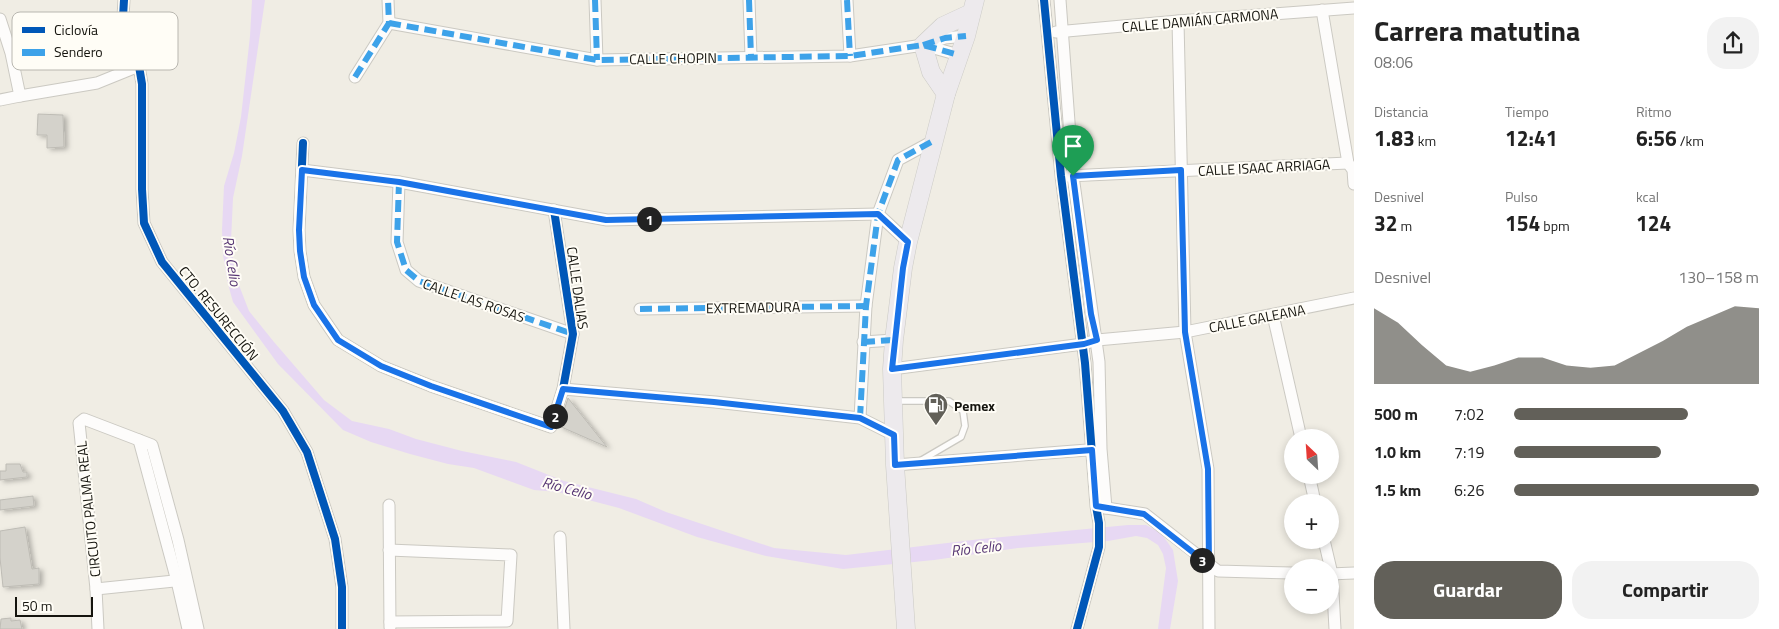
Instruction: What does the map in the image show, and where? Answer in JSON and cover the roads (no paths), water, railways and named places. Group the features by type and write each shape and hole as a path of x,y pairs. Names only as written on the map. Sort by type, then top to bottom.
{"main road":[{"path":"906,629 895,465 892,369 894,340 908,242 933,140 946,94 966,36 973,7"},
{"path":"946,94 931,72 923,45 943,26 973,7"}],"street":[{"path":"355,77 389,23 388,0"},
{"path":"596,0 597,60"},
{"path":"749,0 751,57"},
{"path":"847,0 850,56"},
{"path":"1044,0 1061,176 1097,449 1101,507 1099,547 1077,629"},
{"path":"1060,0 1073,176 1099,362 1097,449"},
{"name":"CALLE DAMIÁN CARMONA","path":"1046,33 1178,20 1354,8"},
{"path":"1322,10 1348,163 1353,170 1354,184"},
{"path":"0,19 12,58"},
{"path":"1178,20 1185,332 1208,469 1209,629"},
{"name":"CALLE CHOPIN","path":"389,23 597,60 850,56 923,45 959,56"},
{"path":"923,45 945,38 966,36"},
{"path":"15,70 20,96"},
{"path":"0,100 97,83 129,70"},
{"name":"CTO. RESURECCIÓN","path":"140,70 142,84 144,224 162,262 283,411 307,452 335,539 342,587 342,629"},
{"path":"860,418 866,306 878,214 898,160 933,140"},
{"path":"303,143 302,170 399,182 606,220 878,214 908,242"},
{"name":"CALLE ISAAC ARRIAGA","path":"1061,176 1348,163"},
{"name":"CALLE DALIAS","path":"302,170 299,230 304,277 314,305 338,340 381,366 431,386 551,427 563,389 573,334 554,210"},
{"name":"CALLE LAS ROSAS","path":"399,182 397,242 406,270 419,282 573,334"},
{"name":"CALLE GALEANA","path":"892,369 1084,344 1097,340 1185,332 1354,298"},
{"name":"EXTREMADURA","path":"640,309 866,306"},
{"path":"1272,315 1299,429"},
{"path":"863,342 894,340"},
{"path":"563,389 714,402 860,418 894,435"},
{"name":"CIRCUITO PALMA REAL","path":"98,629 96,589 79,423 84,420 139,440 198,629"},
{"path":"895,465 1097,449"},
{"path":"389,505 389,550 390,625 492,625 507,621 511,555 389,550"},
{"path":"1101,507 1144,514 1218,571 1284,573"},
{"path":"560,537 564,629"},
{"path":"1339,574 1354,573"},
{"path":"96,589 183,580"},
{"name":"CIRCUITO PALMA REAL","path":"183,580 188,629"},
{"path":"1334,614 1335,629"}],"lane":[{"path":"893,401 949,401 962,410 965,426 961,437 916,463"}],"water":[{"name":"Río Celio","path":"252,0 265,0 242,156 233,198 231,241 235,275 249,311 324,400 352,421 389,429 416,439 462,451 516,462 564,481 636,499 666,512 774,548 846,555 981,539 1128,525 1146,525 1161,533 1173,550 1178,581 1170,629 1158,629 1166,568 1163,554 1158,545 1147,538 1136,536 1108,541 1018,548 934,560 843,569 766,556 697,537 619,508 558,492 534,490 474,468 448,464 371,442 343,430 278,364 233,302 228,284 223,255 224,186 234,153 241,117"}],"place":[{"name":"Pemex","path":"936,426"}]}
